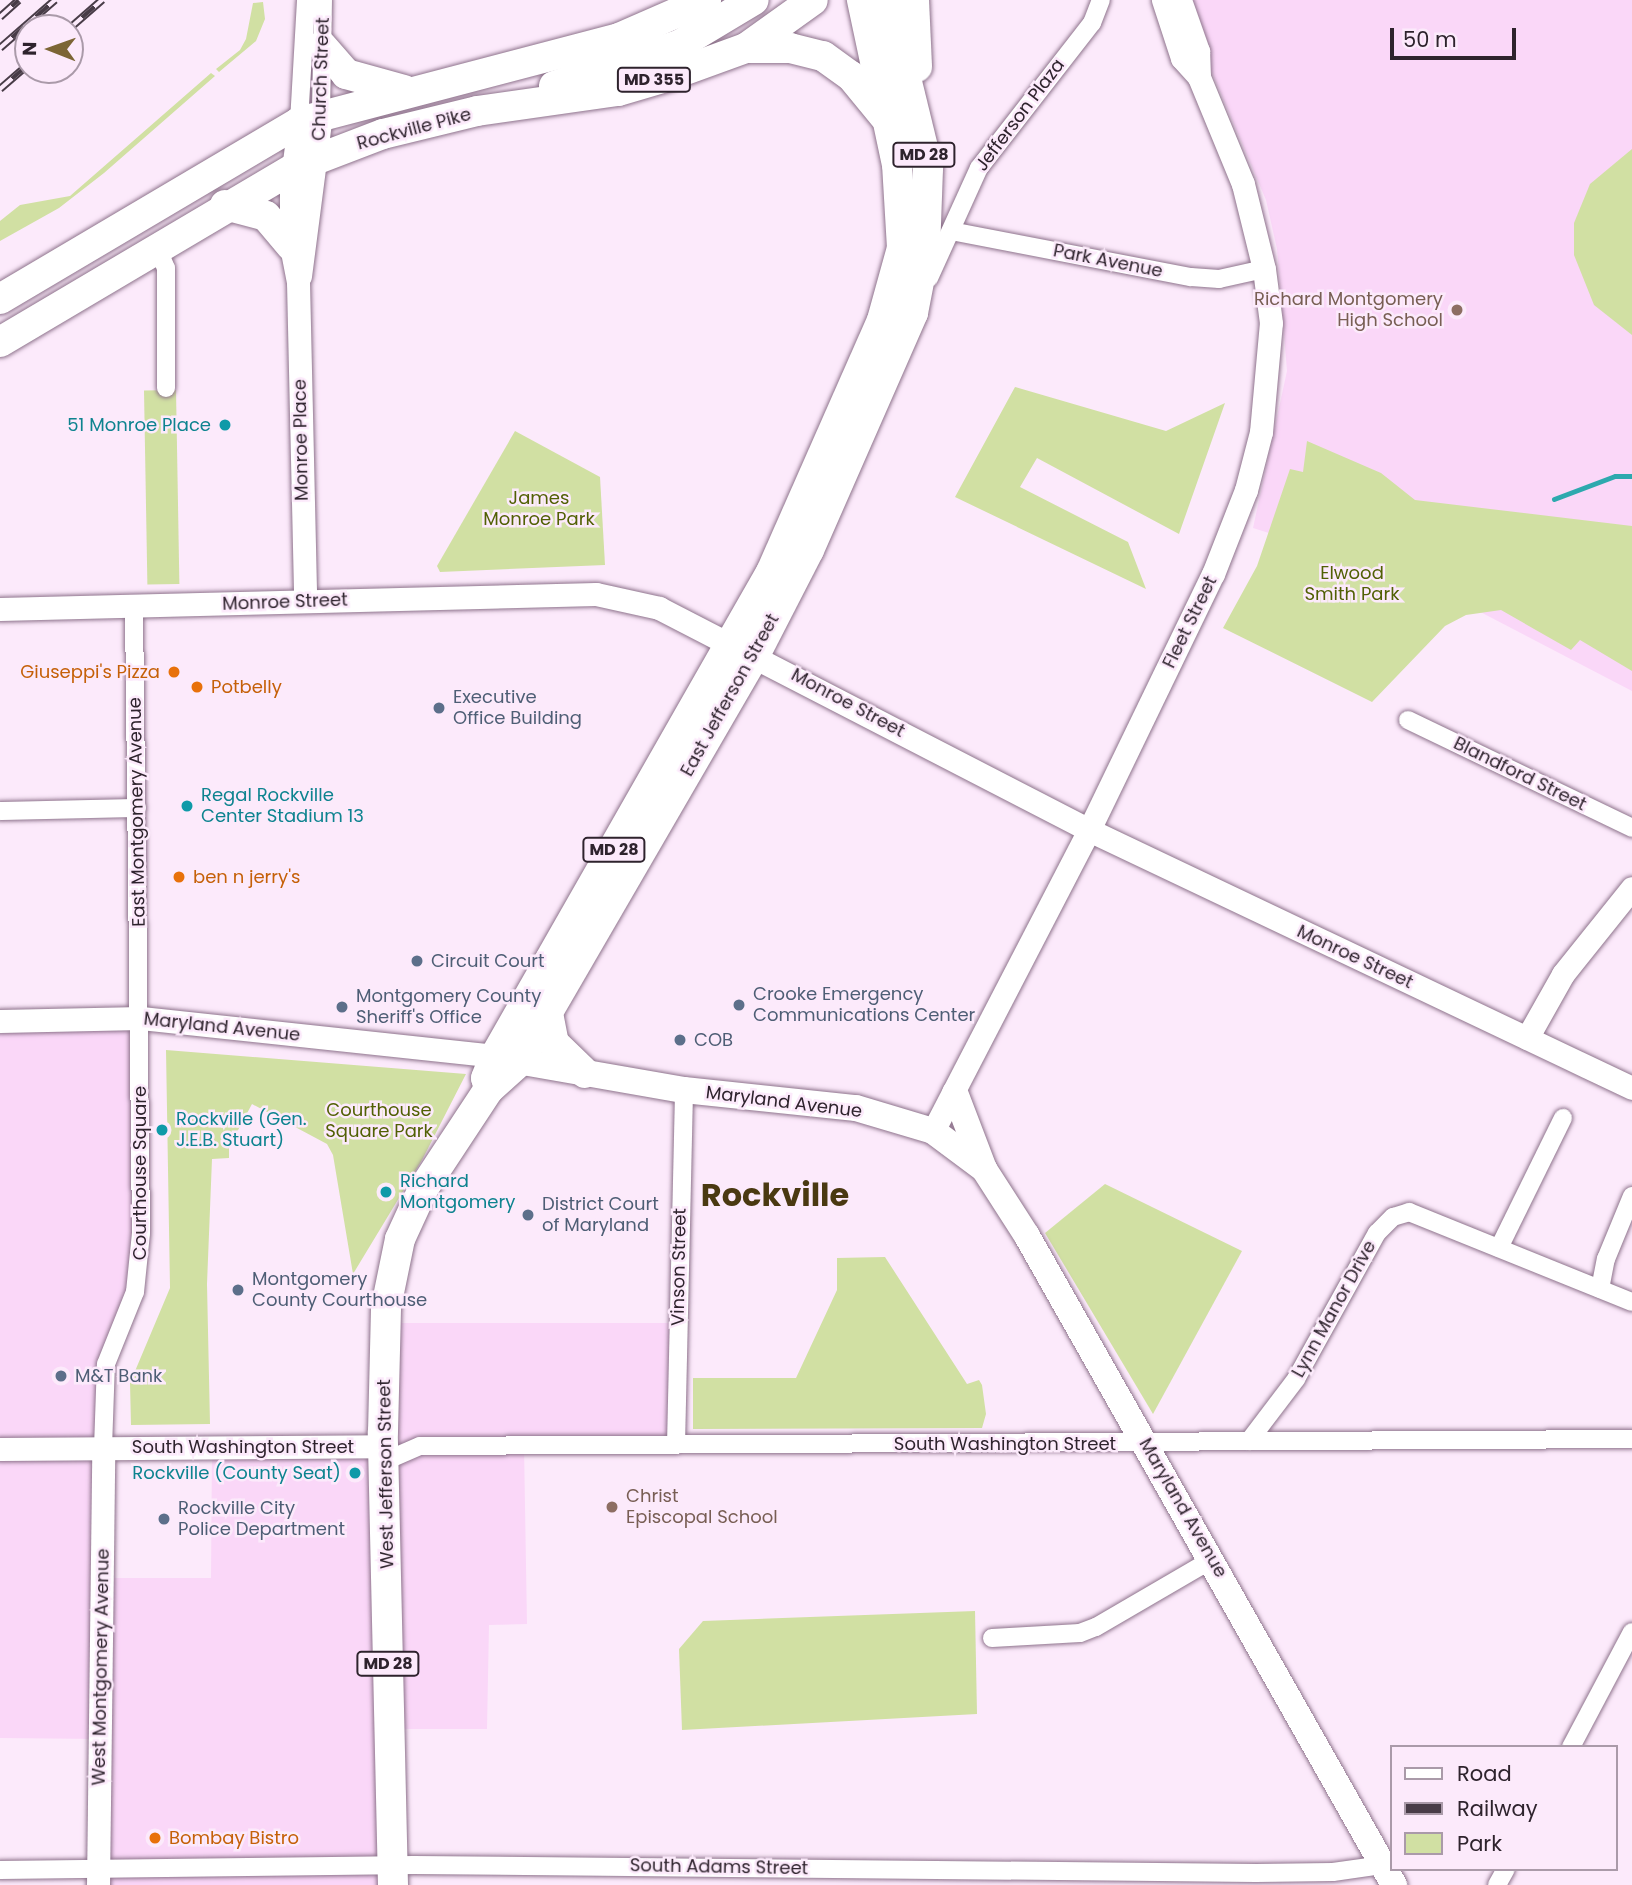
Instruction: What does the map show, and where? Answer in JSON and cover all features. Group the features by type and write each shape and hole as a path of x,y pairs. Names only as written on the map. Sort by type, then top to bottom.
{"main road":[{"name":"Rockville Pike","path":"0,299 310,118 619,38 706,0"},
{"path":"477,111 679,45 754,0"},
{"name":"Rockville Pike","path":"0,342 225,205 306,163 383,134 477,111 618,91 747,48 813,0"},
{"name":"MD 28","path":"862,0 886,118"},
{"name":"MD 28","path":"887,0 928,168 925,251 913,313"},
{"path":"914,0 928,168"},
{"path":"322,46 346,74 412,91"},
{"path":"747,48 790,48 822,56 851,76 886,118"},
{"name":"East Jefferson Street","path":"507,1059 548,1013 744,649 882,320 902,248 897,165 886,118"},
{"path":"225,205 266,216 290,246"},
{"name":"East Jefferson Street","path":"507,1059 744,649 809,550 913,313"},
{"path":"548,1013 554,1043 585,1073"},
{"name":"Maryland Avenue","path":"507,1059 684,1090 856,1108 933,1131 984,1169 1027,1236 1213,1559 1388,1875"},
{"name":"West Jefferson Street","path":"393,1875 383,1447 386,1307 400,1239 423,1189 507,1059"},
{"path":"955,1093 984,1169"}],"street":[{"name":"Church Street","path":"306,0 310,118"},
{"name":"Church Street","path":"306,163 310,118 322,46 323,0"},
{"name":"Jefferson Plaza","path":"913,313 979,167 1092,23 1101,0"},
{"name":"Fleet Street","path":"933,1131 1089,830 1213,575 1245,490 1268,390 1271,323 1264,269 1243,184 1199,77 1182,58 1163,0"},
{"name":"Fleet Street","path":"1180,0 1198,51 1199,77"},
{"name":"Monroe Place","path":"298,282 290,246 306,163"},
{"name":"Monroe Place","path":"305,598 298,282 306,163"},
{"name":"Park Avenue","path":"951,231 1186,276 1219,279 1264,269"},
{"path":"157,247 166,268 166,388"},
{"name":"Monroe Street","path":"0,609 260,604 305,598 393,600 596,594 659,608 744,649 1089,830 1632,1088"},
{"name":"East Montgomery Avenue","path":"134,606 141,1018"},
{"name":"Blandford Street","path":"1408,720 1632,828"},
{"path":"0,811 137,808"},
{"path":"1527,1038 1563,974 1632,888"},
{"name":"Maryland Avenue","path":"0,1021 141,1018 507,1059"},
{"name":"Courthouse Square","path":"103,1448 107,1364 140,1268 141,1018"},
{"name":"Vinson Street","path":"676,1445 684,1090"},
{"path":"1499,1248 1563,1118"},
{"path":"1600,1289 1606,1259 1632,1196"},
{"name":"Lynn Manor Drive","path":"1249,1441 1296,1380 1377,1233 1393,1217 1409,1212 1632,1302"},
{"name":"South Washington Street","path":"0,1449 1632,1439"},
{"name":"South Washington Street","path":"383,1447 420,1446"},
{"name":"West Montgomery Avenue","path":"98,1878 103,1448"},
{"path":"992,1638 1080,1633 1096,1627 1213,1559"},
{"path":"1572,1745 1632,1632"},
{"path":"673,1866 673,1885"},
{"name":"South Adams Street","path":"0,1870 98,1878 393,1875 673,1866 1256,1874 1333,1872 1388,1875"}],"shaded area":[{"name":"Richard Montgomery High School","path":"1187,0 1632,0 1632,691 1417,579 1253,528 1287,371 1277,249 1266,200 1189,18"},
{"path":"141,1018 140,1268 106,1364 102,1578 211,1578 212,1448 383,1446 385,1323 678,1323 676,1445 524,1446 527,1624 489,1625 487,1729 390,1729 393,1885 98,1885 100,1739 0,1738 0,1034"}],"green space":[{"path":"263,2 265,19 256,41 219,72 216,69 240,50 246,39 253,3"},
{"path":"211,73 215,76 104,173 59,208 0,241 0,221 20,205 70,196"},
{"path":"1632,149 1632,335 1594,305 1574,255 1574,223 1590,184"},
{"path":"1015,387 1166,431 1225,403 1179,534 1037,458 1020,487 1128,542 1146,589 955,497"},
{"path":"176,390 179,584 147,585 144,391"},
{"name":"James Monroe Park","path":"515,431 600,477 605,565 440,572 437,566"},
{"name":"Elwood Smith Park","path":"1307,441 1381,473 1415,500 1632,526 1632,671 1580,640 1571,650 1501,610 1466,615 1445,626 1372,702 1223,628 1257,566 1290,469 1303,472"},
{"name":"Courthouse Square Park","path":"166,1050 466,1074 422,1160 353,1274 333,1155 327,1144 252,1104 229,1147 229,1158 212,1159 207,1284 210,1424 131,1425 130,1383 170,1288"},
{"path":"1105,1184 1242,1251 1153,1414 1045,1233"},
{"path":"885,1257 967,1384 979,1380 982,1385 986,1414 982,1428 693,1429 693,1378 796,1378 837,1290 837,1258"},
{"path":"975,1611 977,1714 682,1730 679,1649 703,1621"}],"waterway":[{"path":"1554,499 1615,476 1632,476"}],"railway":[{"path":"0,17 19,0"},
{"path":"0,48 55,0"},
{"path":"84,16 102,0"},
{"path":"0,89 14,77"}],"place":[{"name":"Richard Montgomery High School","path":"1457,310"},
{"name":"51 Monroe Place","path":"225,425"},
{"name":"Giuseppi's Pizza","path":"174,672"},
{"name":"Potbelly","path":"197,687"},
{"name":"Executive Office Building","path":"439,708"},
{"name":"Regal Rockville Center Stadium 13","path":"187,806"},
{"name":"ben n jerry's","path":"179,877"},
{"name":"Circuit Court","path":"417,961"},
{"name":"Crooke Emergency Communications Center","path":"739,1005"},
{"name":"Montgomery County Sheriff's Office","path":"342,1007"},
{"name":"COB","path":"680,1040"},
{"name":"Rockville (Gen. J.E.B. Stuart)","path":"162,1130"},
{"name":"Richard Montgomery","path":"386,1192"},
{"name":"District Court of Maryland","path":"528,1215"},
{"name":"Montgomery County Courthouse","path":"238,1290"},
{"name":"M&T Bank","path":"61,1376"},
{"name":"Rockville (County Seat)","path":"355,1473"},
{"name":"Christ Episcopal School","path":"612,1507"},
{"name":"Rockville City Police Department","path":"164,1519"},
{"name":"Bombay Bistro","path":"155,1838"}],"district":[{"name":"Rockville","path":"775,1195"}]}
